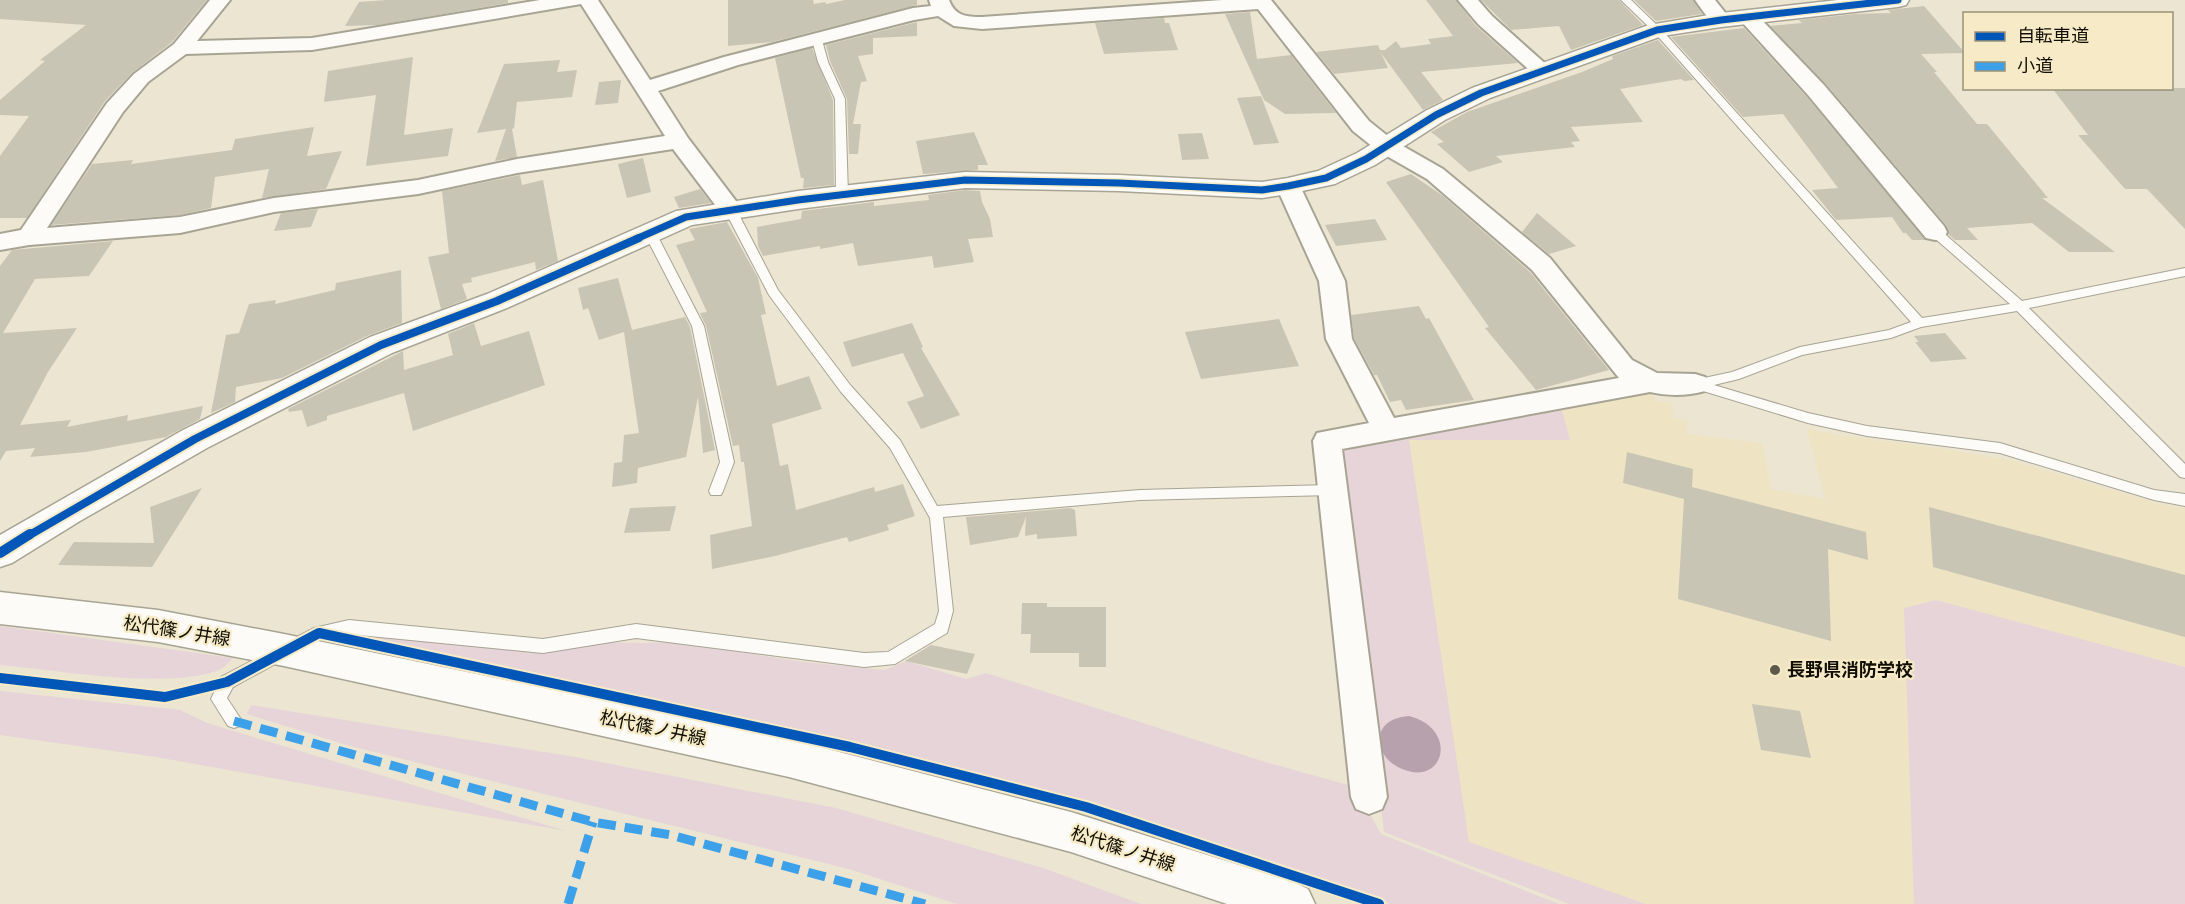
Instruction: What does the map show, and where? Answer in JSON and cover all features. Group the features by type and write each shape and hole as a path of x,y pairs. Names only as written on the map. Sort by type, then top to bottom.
{"street":[{"path":"29,237 115,108 141,78 181,48 220,0"},
{"path":"181,48 312,44 575,0"},
{"path":"588,0 679,141 730,209"},
{"path":"646,88 731,61 817,40 941,5 957,22 982,23 1288,0"},
{"path":"1468,0 1485,20 1542,71"},
{"path":"1705,0 1720,20"},
{"path":"0,553 68,511 195,439 381,345 497,301 686,217 730,209 965,180 1119,183 1262,190 1288,186 1326,178 1366,159 1436,115 1481,93 1657,30 1720,20 1898,0"},
{"path":"1263,3 1361,126 1386,146 1435,174 1541,264 1623,368 1638,378 1656,385 1695,384"},
{"path":"1748,17 1816,90 1935,232"},
{"path":"0,242 29,237 180,225 274,205 418,187 517,166 679,141"},
{"path":"1288,186 1332,281 1339,339 1386,429"},
{"path":"1369,797 1327,441 1649,382"},
{"name":"松代篠ノ井線","path":"0,608 158,626 284,650 789,758 1071,832 1293,904"}],"lane":[{"path":"1626,0 1657,30 1919,323"},
{"path":"817,40 823,62 840,99 842,195"},
{"path":"234,722 219,699 227,682 319,633 349,627 543,646 636,631 864,660 890,659 942,628 946,611 936,519 933,512 895,444 846,389 773,292 730,209"},
{"path":"1935,232 2020,306 2185,473"},
{"path":"650,233 698,326 727,462 716,491"},
{"path":"1695,384 1734,376 1800,351 1891,334 1919,323 2020,306 2185,272"},
{"path":"1695,384 1808,418 1867,431 2000,448 2154,495 2185,500"},
{"path":"933,512 1140,495 1332,490"}],"shaded area":[{"name":"長野県消防学校","path":"1633,393 1653,394 1656,401 1671,402 1674,419 1687,420 1687,434 1762,443 1771,489 1825,499 1807,428 1838,435 2014,461 2163,505 2185,508 2185,904 1579,904 1384,832 1339,444"},
{"path":"1560,402 1570,440 1409,440 1469,842 1646,904 1569,904 1384,832 1339,444"},
{"path":"1936,600 2185,667 2185,904 1914,904 1904,608"},
{"path":"0,626 233,658 219,670 197,676 142,679 0,665"},
{"path":"363,637 674,642 804,662 885,670 906,661 966,679 986,673 1262,761 1355,787 1381,834 1559,904 1390,904 1155,824 995,778"},
{"path":"0,691 180,710 207,723 566,831 156,757 0,735"},
{"path":"251,705 575,757 836,808 1043,868 1141,904 957,904 849,869 350,746 247,714"},
{"path":"1409,716 1425,723 1435,733 1440,744 1440,755 1436,764 1427,771 1415,772 1400,768 1388,760 1381,748 1382,729 1396,718"}],"building":[{"path":"0,0 207,0 172,42 133,72 105,101 27,218 0,218 0,156 29,116 0,115 0,100 45,61 40,60 86,25 0,19"},
{"path":"508,0 508,3 379,25 345,26 359,2"},
{"path":"728,0 813,0 814,4 825,2 826,4 845,0 917,0 917,5 772,42 728,46"},
{"path":"1426,0 1456,0 1476,26 1518,63 1421,72 1443,100 1423,110 1381,53 1388,68 1334,74 1316,52 1378,45 1380,50 1385,50 1396,41 1401,48 1431,44 1428,39 1453,36"},
{"path":"1481,0 1619,0 1643,25 1571,50 1559,26 1511,30"},
{"path":"1634,0 1693,0 1702,14 1656,21"},
{"path":"1924,6 1963,51 1963,53 1921,54 1937,72 1934,72 1977,124 1987,124 2048,198 2042,198 2115,252 2069,252 2032,223 1967,228 1978,240 1955,240 1948,234 1946,225 1826,84 1770,26 1802,23 1799,20 1891,13 1888,10"},
{"path":"1250,12 1257,59 1291,55 1336,113 1285,114 1264,100 1225,14"},
{"path":"1164,18 1165,23 1169,23 1178,50 1104,54 1095,23"},
{"path":"917,22 917,36 873,38 873,54 858,56 867,81 861,82 853,124 861,124 858,154 849,154 847,99 830,61 826,45"},
{"path":"1744,28 1806,96 1926,240 1912,240 1906,233 1903,233 1892,217 1836,220 1812,190 1838,188 1783,114 1743,117 1671,37"},
{"path":"1658,40 1694,80 1681,79 1620,89 1643,122 1571,127 1580,141 1571,142 1575,147 1496,156 1503,162 1469,172 1437,144 1444,142 1431,132 1467,112 1582,72 1613,59 1612,56"},
{"path":"812,48 833,100 834,185 803,188 804,178 801,178 775,58"},
{"path":"413,57 404,135 453,128 448,156 366,166 376,95 324,102 328,71"},
{"path":"560,60 557,72 577,70 572,97 517,102 512,129 517,157 495,161 506,129 477,133 504,64"},
{"path":"621,80 618,103 595,105 599,82"},
{"path":"2173,88 2185,88 2185,229 2147,189 2125,189 2078,135 2088,135 2054,90 2173,90"},
{"path":"1261,96 1279,143 1254,145 1237,98"},
{"path":"314,127 307,156 342,151 326,189 262,198 269,169 215,177 211,208 180,215 51,225 92,164 133,160 131,164 232,150 235,139"},
{"path":"974,132 988,165 978,165 978,170 923,174 916,141"},
{"path":"1202,133 1209,159 1182,160 1178,134"},
{"path":"643,158 651,192 627,198 618,164"},
{"path":"1411,174 1443,196 1530,272 1609,370 1536,390 1485,328 1489,327 1386,182"},
{"path":"520,175 522,185 543,180 558,261 536,270 535,262 471,278 472,282 462,284 467,299 441,309 428,257 449,253 442,191"},
{"path":"700,189 711,203 679,208 674,197"},
{"path":"965,190 980,191 982,202 990,219 993,237 968,239 974,262 934,268 932,256 858,266 853,243 763,256 758,246 757,227 801,219 802,211 874,202 874,206 929,200 928,195"},
{"path":"318,209 311,227 274,231 281,213"},
{"path":"1537,213 1576,246 1549,254 1522,232"},
{"path":"1375,219 1387,240 1336,246 1325,225"},
{"path":"727,222 758,278 766,314 761,315 777,386 809,376 822,409 772,424 780,466 788,464 796,510 874,487 875,492 903,484 915,516 887,525 889,530 849,542 847,537 775,556 712,569 710,535 752,526 744,462 741,462 739,445 733,446 706,326 700,313 707,312 676,245 695,240 689,229"},
{"path":"113,241 89,276 35,279 3,333 77,328 48,372 20,425 71,420 67,427 128,415 127,421 203,406 200,419 166,437 86,452 30,457 35,448 6,451 0,461 0,266 12,250"},
{"path":"401,270 402,323 369,335 282,378 236,387 235,402 211,413 226,335 239,333 249,304 276,300 275,304 335,290 336,283"},
{"path":"618,278 632,330 628,331 685,317 690,327 715,450 703,453 698,397 686,457 638,468 637,483 612,487 614,463 622,462 624,435 639,433 624,332 599,340 588,308 583,310 578,288"},
{"path":"1419,306 1426,319 1429,318 1474,400 1406,410 1401,400 1390,402 1377,375 1374,375 1354,338 1351,315"},
{"path":"1279,319 1299,366 1201,379 1185,332"},
{"path":"474,323 481,346 529,331 545,385 413,431 404,393 327,416 327,420 307,427 302,410 289,412 288,409 403,351 404,370 453,355 448,334"},
{"path":"912,323 923,347 921,348 960,415 921,429 907,402 924,396 903,353 852,367 843,342"},
{"path":"1945,333 1967,359 1931,362 1915,342 1919,342 1914,336"},
{"path":"1627,452 1693,469 1692,487 1866,532 1868,560 1828,549 1831,641 1678,599 1684,499 1623,483"},
{"path":"202,488 152,567 58,565 74,542 154,543 150,507"},
{"path":"676,506 670,531 624,533 630,508"},
{"path":"1929,507 2185,575 2185,637 1933,567"},
{"path":"1070,508 1075,510 1077,536 1037,539 1037,534 1025,536 1026,517 1018,537 970,545 966,517"},
{"path":"1022,603 1047,603 1047,607 1106,607 1106,667 1079,667 1079,653 1030,653 1031,634 1021,634"},
{"path":"931,645 975,654 967,674 905,661"},
{"path":"1752,704 1800,711 1811,758 1761,750"}],"marked path":[{"path":"234,721 593,822 671,835 925,904"},
{"path":"568,904 593,822"}],"cycle path":[{"path":"0,553 68,511 195,439 381,345 497,301 686,217 798,200 965,180 1119,183 1262,190 1288,186 1326,178 1366,159 1436,115 1481,93 1657,30 1721,20 1898,0"},
{"path":"0,678 165,697 227,682 319,633 850,747 1086,807 1379,904"}],"place":[{"name":"長野県消防学校","path":"1775,670"}]}
